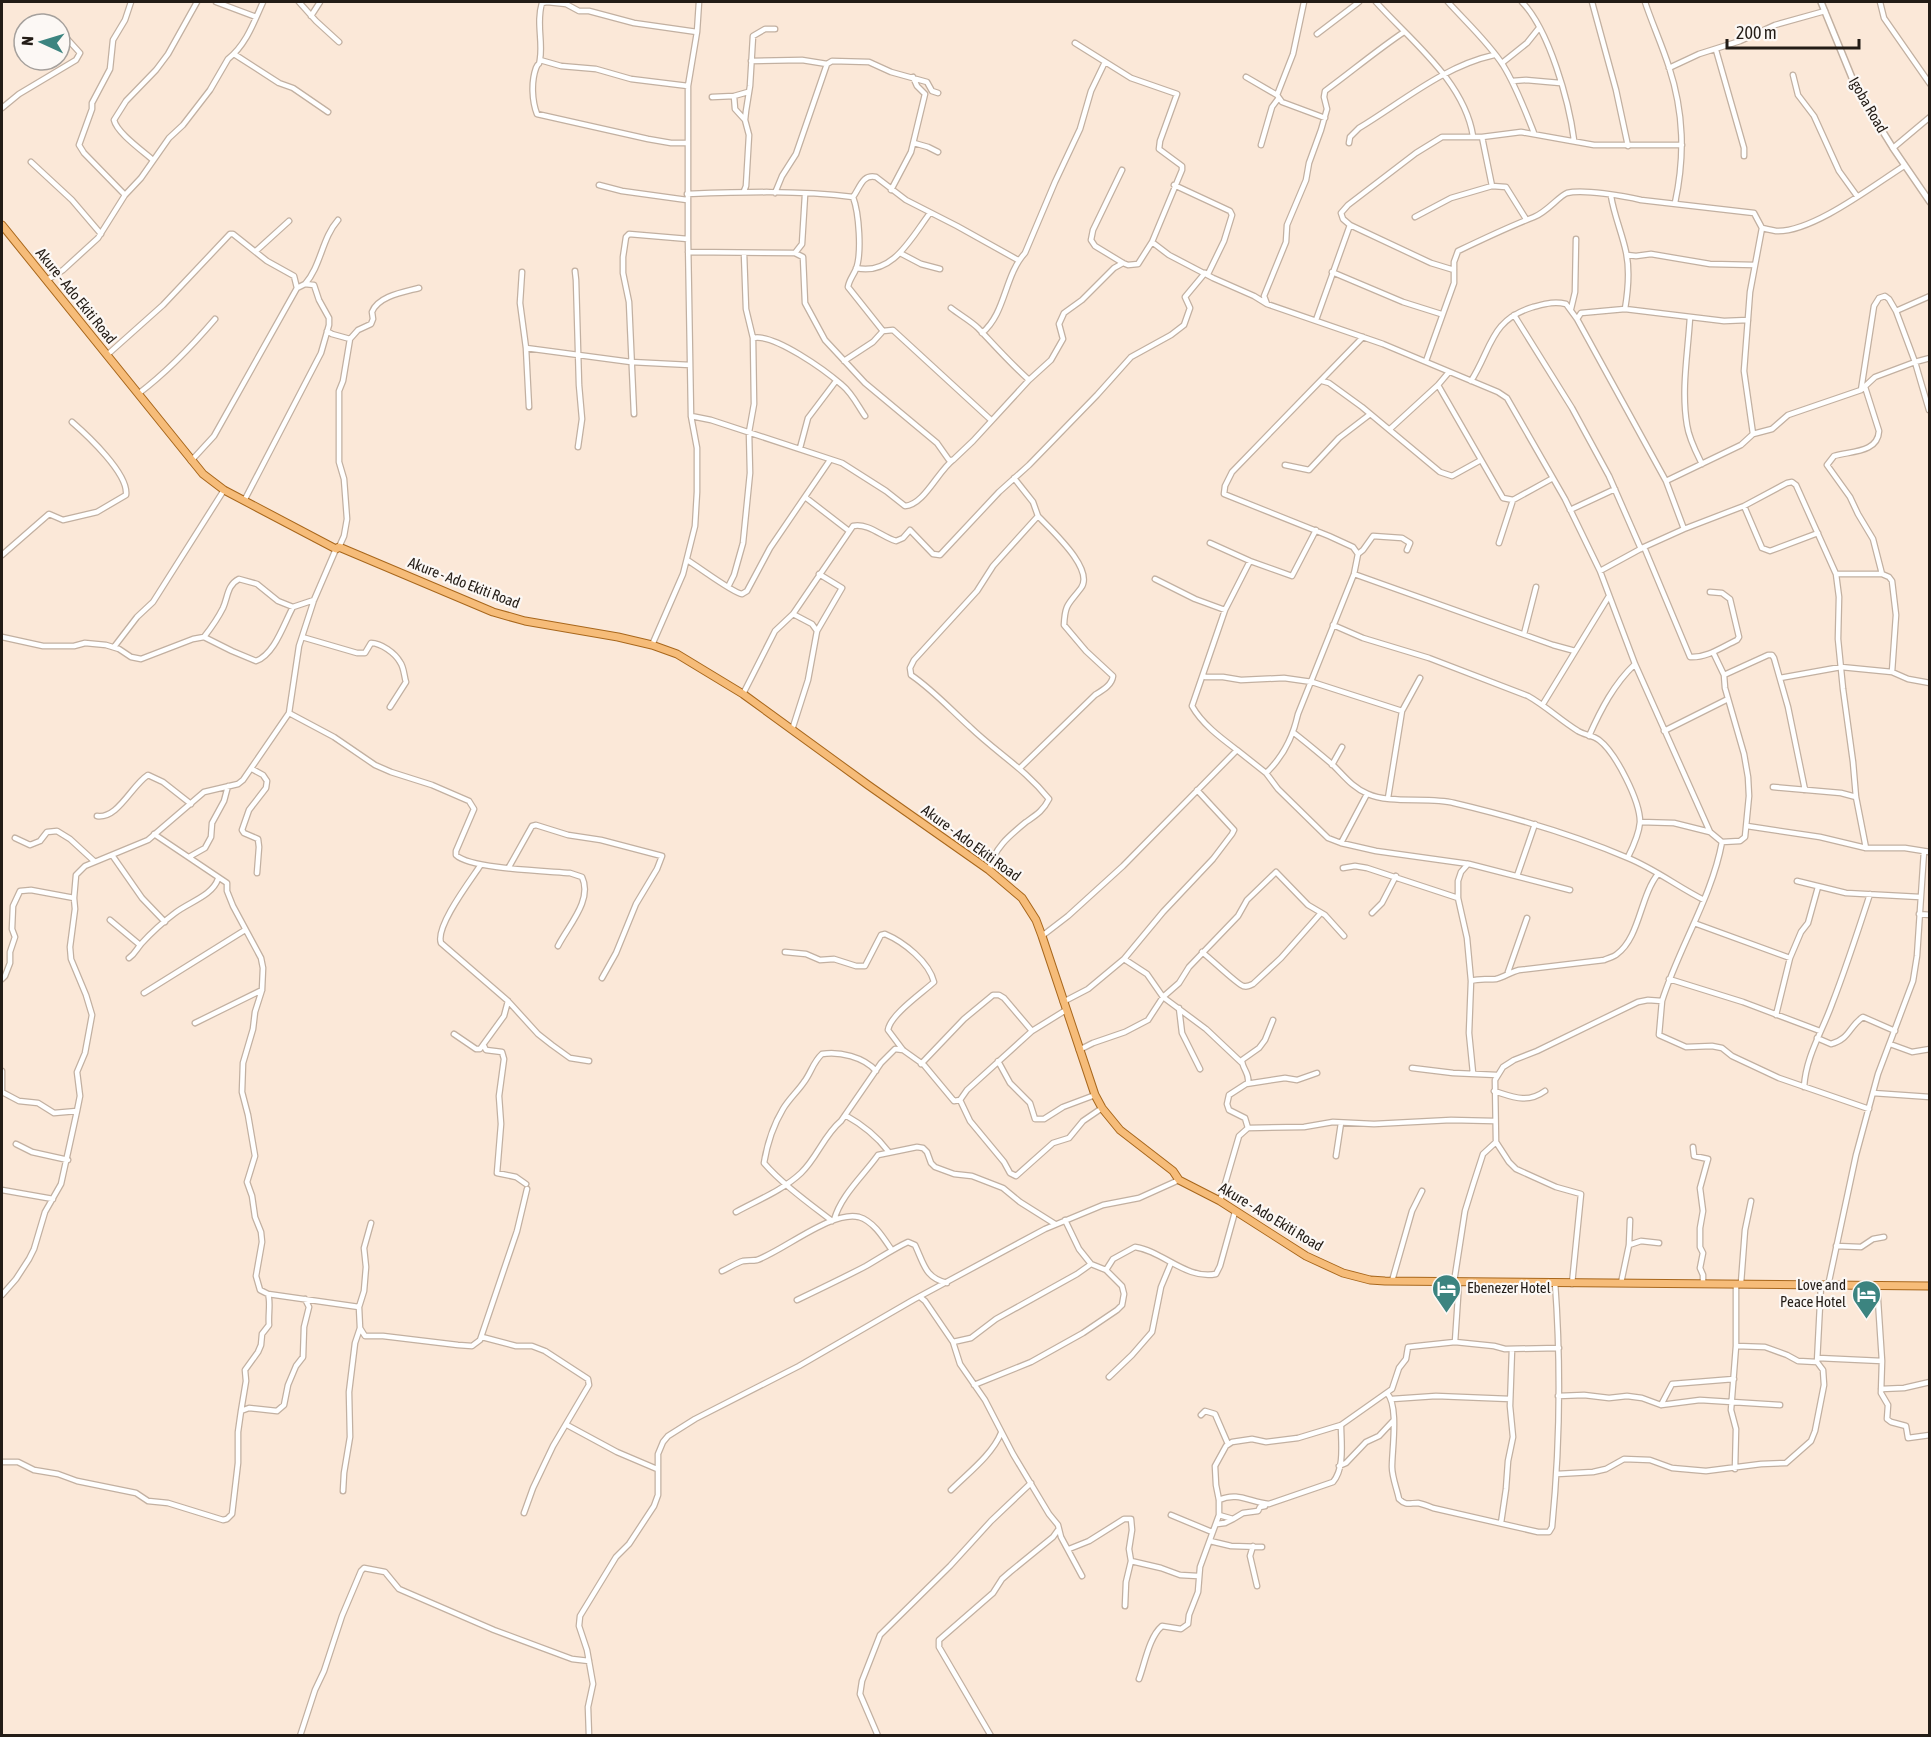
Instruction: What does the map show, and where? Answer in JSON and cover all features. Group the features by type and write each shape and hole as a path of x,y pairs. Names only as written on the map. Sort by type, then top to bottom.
{"main road":[{"name":"Akure - Ado Ekiti Road","path":"2,225 191,461 203,474 224,490 338,548 493,612 517,619 652,645 687,660 743,694 989,870 1023,898 1036,920 1079,1050 1102,1108 1120,1130 1173,1172 1179,1180 1220,1201 1298,1252 1343,1273 1370,1280 1572,1284 1739,1283 1929,1286"}],"street":[{"path":"125,195 79,145 92,110 92,103 110,69 113,40 125,20 131,2"},
{"path":"153,160 121,132 114,120 126,101 168,54 197,2"},
{"path":"216,2 256,18"},
{"path":"47,280 90,247 101,234 125,195 199,104 228,59 248,36 263,2"},
{"path":"299,2 339,42"},
{"path":"311,16 320,2"},
{"path":"652,645 678,585 695,526 697,448 691,416 687,197 688,86 698,32 699,2"},
{"path":"1261,145 1272,107 1293,54 1304,2"},
{"path":"1317,34 1359,2"},
{"path":"1376,2 1448,78 1471,124 1473,136"},
{"path":"1448,2 1474,28 1502,63 1534,133"},
{"path":"1452,7 1458,2"},
{"path":"1522,2 1539,28 1560,83 1571,115 1574,140"},
{"path":"1592,2 1606,50 1628,146"},
{"path":"1645,2 1669,68 1680,114 1681,172 1675,203"},
{"name":"Igoba Road","path":"1821,2 1857,90 1904,166 1927,193 1929,202"},
{"path":"1880,2 1884,18 1929,84"},
{"path":"688,143 648,139 537,114 533,100 533,88 540,60 539,25 542,3 567,3 579,11 698,32"},
{"path":"1669,68 1775,25 1825,11"},
{"path":"1502,63 1527,43 1539,28"},
{"path":"744,191 749,135 745,120 753,36 765,29 775,29"},
{"path":"1267,304 1264,296 1286,242 1287,225 1306,180 1309,163 1325,118 1327,109 1325,92 1404,32"},
{"path":"1075,43 1131,78 1177,94 1159,149 1182,166 1152,242 1138,264 1123,263 1095,246 1091,240 1093,230 1122,170"},
{"path":"72,44 80,53 72,62"},
{"path":"1716,50 1744,148 1744,156"},
{"path":"234,54 279,83 293,88 328,112"},
{"path":"1349,143 1350,137 1359,128 1444,74 1478,59 1494,55"},
{"path":"540,60 561,66 596,69 631,79 688,86"},
{"path":"752,61 869,62 891,72 927,82 932,91 938,93"},
{"path":"982,333 997,317 1006,286 1018,260 1025,253 1080,129 1091,91 1105,62"},
{"path":"775,193 782,176 796,154 827,63"},
{"path":"2,108 19,94 56,72"},
{"path":"1792,75 1798,95 1814,116 1839,171 1857,196"},
{"path":"891,190 907,162 914,143 925,94 917,87 913,77"},
{"path":"1246,77 1282,102 1325,118"},
{"path":"1512,81 1560,83"},
{"path":"712,97 734,96 748,92"},
{"path":"734,96 735,109 745,120"},
{"path":"1893,148 1929,117"},
{"path":"1454,270 1350,225 1341,216 1343,210 1416,153 1442,137 1482,137 1521,132 1594,144 1682,145"},
{"path":"1482,137 1492,186"},
{"path":"914,143 938,152"},
{"path":"31,162 72,201 101,234"},
{"path":"1762,228 1778,231 1812,223 1904,166"},
{"path":"883,331 848,287 859,253 858,216 853,197 865,178 876,177 891,190 930,213 1018,260"},
{"path":"599,185 622,190 687,197 744,191 805,195 818,193 853,197"},
{"path":"743,694 775,631 793,614 853,526 860,525 896,542 910,530 933,554 939,556 1131,357 1171,335 1184,325 1190,308 1185,297 1206,274 1224,241 1232,215 1230,211 1174,185"},
{"path":"1415,216 1451,198 1492,186 1506,188 1526,219"},
{"path":"1426,361 1454,283 1456,273 1454,262 1458,251 1534,217 1550,208 1564,194 1578,192 1750,211 1758,217 1762,228 1748,320 1744,383 1753,434"},
{"path":"795,253 802,244 805,195"},
{"path":"1611,196 1613,211 1627,255 1628,291 1624,309"},
{"path":"856,268 866,270 886,265 900,253 930,213"},
{"path":"244,501 315,366 327,331 329,318 319,300 313,275 321,250 326,245 333,226 338,220"},
{"path":"256,251 289,221"},
{"path":"1316,320 1350,225"},
{"path":"106,354 163,304 230,234 267,261 294,276 297,288"},
{"path":"634,414 629,302 623,273 626,237 629,234 688,239"},
{"path":"1570,309 1575,285 1576,239"},
{"path":"1152,242 1169,255 1267,304 1426,361 1507,398 1553,478 1600,571 1635,664 1710,832 1722,842 1743,840 1747,826 1748,777 1744,754 1725,688 1724,675 1713,652"},
{"path":"688,252 795,253 803,258 805,303 825,340 865,383 937,443 949,460 953,460"},
{"path":"728,586 734,575 743,543 750,473 749,432 754,404 753,338 746,309 744,253"},
{"path":"900,253 921,264 940,270"},
{"path":"1627,255 1651,254 1710,264 1755,265"},
{"path":"1446,268 1454,262"},
{"path":"691,416 749,432 842,463 905,506 911,506 1029,380 1051,360 1064,339 1059,324 1064,313 1082,300 1114,268 1123,263"},
{"path":"574,271 582,418 578,447"},
{"path":"522,272 520,303 526,348 529,407"},
{"path":"1332,272 1403,302 1441,314"},
{"path":"191,461 206,448 218,430 297,288 305,284 313,275"},
{"path":"305,284 314,285"},
{"path":"2,1295 29,1259 45,1212 65,1175 80,1096 77,1072 85,1053 92,1015 71,959 76,875 79,870 94,861 148,840 204,792 238,784 252,769 289,713 299,646 314,600 338,548 347,519 344,479 339,462 339,391 343,381 350,339 358,330 371,324 373,308 380,302 399,293 419,288"},
{"path":"1882,574 1873,539 1850,497 1827,465 1834,456 1868,448 1879,436 1880,431 1863,388 1874,306 1879,298 1885,296 1889,299 1896,311 1915,362 1929,410"},
{"path":"1896,311 1929,296"},
{"path":"1471,381 1503,322 1514,315 1549,303 1562,303 1577,319 1666,481 1684,529"},
{"path":"951,308 974,325 1029,380"},
{"path":"1577,319 1581,313 1624,309 1690,317 1748,320"},
{"path":"1514,315 1572,408 1615,489 1690,657 1701,657 1713,652 1737,640 1739,635 1730,599 1722,593 1710,592"},
{"path":"1690,317 1685,387 1687,424 1702,464"},
{"path":"138,394 186,352 215,319"},
{"path":"844,361 873,342 883,331 893,330 991,420"},
{"path":"327,331 350,339"},
{"path":"753,338 759,336 794,351 850,393 864,416"},
{"path":"1358,554 1353,547 1316,530 1224,494 1232,472 1363,337"},
{"path":"526,348 631,362 690,365"},
{"path":"1666,481 1741,445 1753,434 1776,428 1788,415 1863,388 1875,377 1929,358"},
{"path":"1389,429 1438,385 1449,372"},
{"path":"800,448 808,418 836,381"},
{"path":"1322,381 1343,393 1440,472 1448,476 1481,460"},
{"path":"1438,385 1503,498 1513,500 1553,478"},
{"path":"1285,465 1309,470 1339,438 1370,415"},
{"path":"2,555 48,514 63,520 97,512 126,495 126,489 114,466 94,441 72,422"},
{"path":"687,560 738,594 747,591 770,548 830,460"},
{"path":"1014,478 1033,502 1038,516 1074,556 1084,572 1083,585 1064,608 1064,624 1086,651 1113,676 1113,681 1108,686 1095,695 1020,768"},
{"path":"1600,571 1643,548 1684,529 1744,506 1787,483 1792,482 1796,485 1836,574 1841,667 1855,772 1856,797 1866,848"},
{"path":"1570,510 1615,489"},
{"path":"114,646 130,625 157,597 184,550 224,490"},
{"path":"805,497 849,531"},
{"path":"1499,543 1513,500"},
{"path":"1744,506 1762,548 1765,550 1770,551 1818,533"},
{"path":"989,870 994,853 1044,809 1048,799 1020,768 970,728 932,689 911,675 910,668 977,591 993,566 1038,516"},
{"path":"1210,543 1292,576 1316,530"},
{"path":"1266,773 1284,752 1293,734 1354,574 1358,554 1364,550 1373,536 1402,538 1410,543 1407,550"},
{"path":"1250,561 1225,610 1192,706 1209,727 1266,773 1278,789 1324,835 1341,843 1376,851 1469,864 1570,890"},
{"path":"792,730 808,680 817,631 842,588 819,574"},
{"path":"1354,574 1575,651"},
{"path":"1836,574 1882,574 1890,578 1895,596 1892,672"},
{"path":"2,637 43,646 89,644 114,646 131,657 141,659 171,646 204,637 224,607 228,590 239,579 256,584 278,601 293,607 314,600"},
{"path":"1155,579 1194,599 1225,610"},
{"path":"1524,634 1536,587"},
{"path":"1543,704 1609,596"},
{"path":"204,637 253,660 259,660 269,651 293,607"},
{"path":"793,614 812,624 817,631"},
{"path":"1333,626 1449,665 1528,696 1543,704 1578,731 1602,742 1626,778 1636,801 1640,822 1628,857"},
{"path":"302,637 357,653 364,653 371,643 376,643 392,654 401,663 406,682 390,707"},
{"path":"1724,675 1772,655 1780,678 1805,790"},
{"path":"1589,736 1600,710 1625,673 1635,664"},
{"path":"1780,678 1841,667 1892,672 1908,679 1929,683"},
{"path":"1203,675 1207,678 1223,677 1241,680 1284,678 1312,682 1402,711"},
{"path":"1388,798 1402,711 1420,678"},
{"path":"1664,731 1728,699"},
{"path":"289,713 334,736 375,765 432,784 470,801 474,809 456,855 458,859 480,866 570,873 582,877 586,891 575,918 558,946"},
{"path":"1293,734 1332,765 1352,785 1367,794 1388,798 1450,802 1584,839 1628,857 1704,900"},
{"path":"1332,765 1342,747"},
{"path":"1042,936 1068,916 1123,866 1237,750"},
{"path":"252,769 263,775 267,781 267,788 249,810 242,830 258,839 257,873"},
{"path":"97,816 103,817 113,813 136,784 148,775 163,782 191,804"},
{"path":"189,857 205,848 211,837 212,823 224,801 228,786"},
{"path":"1773,787 1841,793 1856,797"},
{"path":"1063,1002 1088,989 1111,972 1213,859 1232,834 1230,824 1197,790"},
{"path":"1341,843 1349,824 1367,794"},
{"path":"1640,822 1674,823 1710,832"},
{"path":"1517,876 1535,824"},
{"path":"509,867 526,834 532,826 536,825 568,835 601,840 662,856 636,904 616,953 602,978"},
{"path":"1557,1474 1593,1472 1606,1469 1624,1459 1650,1460 1678,1469 1706,1471 1786,1463 1811,1441 1817,1424 1824,1385 1818,1360 1824,1285 1836,1246 1849,1182 1873,1093 1914,981 1920,897 1927,851 1905,848 1866,848 1820,837 1747,826"},
{"path":"15,838 30,846 40,841 47,832 57,831 70,839 94,861"},
{"path":"154,834 226,883 229,896 262,963 264,975 262,990 243,1063 242,1092 248,1111 255,1156 248,1182 255,1217 261,1232 262,1242 256,1276 260,1290 268,1294 359,1307"},
{"path":"1722,842 1704,900 1669,979 1662,1001 1659,1035 1686,1047 1722,1048 1732,1056 1779,1078 1869,1109"},
{"path":"112,855 142,898 165,922"},
{"path":"1457,863 1461,872"},
{"path":"1469,864 1461,872 1458,881 1458,898 1467,938 1471,981 1469,1033 1473,1073"},
{"path":"480,866 456,903 439,940 443,946 508,1001 538,1034 566,1057 589,1061"},
{"path":"1343,868 1355,866 1367,868 1458,898"},
{"path":"1079,1050 1142,1024 1153,1014 1163,997 1179,983 1188,967 1220,937 1238,916 1247,900 1276,872 1308,905 1325,915 1344,936"},
{"path":"1471,981 1484,978 1497,979 1508,972 1604,960 1617,955 1632,930 1647,893 1658,874"},
{"path":"1372,913 1382,903 1396,876"},
{"path":"129,958 177,911 215,888 218,879"},
{"path":"1797,881 1846,893 1920,897"},
{"path":"1776,1015 1790,958 1801,932 1808,923 1818,887"},
{"path":"2,979 10,963 9,958 15,937 12,929 13,906 20,891 31,890 74,898"},
{"path":"1804,1087 1810,1055 1831,1007 1870,894"},
{"path":"1202,952 1228,972 1236,983 1247,987 1281,958 1320,914"},
{"path":"1919,914 1929,915"},
{"path":"1508,972 1527,918"},
{"path":"110,920 140,945"},
{"path":"1694,923 1790,958"},
{"path":"144,993 245,930"},
{"path":"785,952 806,954 820,960 834,959 856,966 865,966 881,935 885,934 918,954 934,982 910,1002 890,1024 888,1030 903,1050 921,1064 954,1101 960,1100 967,1090 1032,1031 1066,1010"},
{"path":"1124,959 1147,974 1163,997 1206,1029 1242,1063 1249,1076 1248,1083"},
{"path":"1669,979 1820,1031"},
{"path":"195,1023 262,990"},
{"path":"921,1064 964,1019 993,995 1004,998 1032,1031"},
{"path":"1572,1284 1581,1194 1556,1187 1516,1169 1496,1142 1494,1091 1497,1075 1503,1067 1514,1060 1630,1005 1648,1000 1662,1001"},
{"path":"454,1034 476,1049 480,1049 504,1016 508,1001"},
{"path":"1179,1008 1182,1033 1200,1069"},
{"path":"1817,1038 1831,1044 1837,1042 1847,1036 1858,1020 1863,1017 1895,1031"},
{"path":"1242,1063 1248,1054 1259,1048 1265,1040 1273,1020"},
{"path":"1890,1044 1912,1052 1929,1049"},
{"path":"360,1328 365,1336 383,1336 458,1346 472,1346 482,1337 485,1322 517,1231 526,1186 516,1177 497,1173 501,1124 499,1096 504,1059 502,1052 486,1050 484,1046"},
{"path":"736,1212 800,1175 891,1052 895,1049 903,1050"},
{"path":"833,1220 786,1185 764,1163 765,1157 784,1108 805,1081 816,1059 826,1053 859,1058 876,1071"},
{"path":"998,1061 1010,1083 1030,1103 1035,1119 1044,1119 1063,1107 1095,1095"},
{"path":"1412,1068 1497,1075"},
{"path":"2,1071 2,1092 6,1095 19,1101 38,1103 54,1113 77,1112"},
{"path":"1248,1128 1245,1118 1232,1112 1227,1104 1229,1095 1248,1083 1285,1078 1297,1080 1317,1073"},
{"path":"1494,1091 1523,1100 1536,1098 1545,1091"},
{"path":"1873,1093 1929,1098"},
{"path":"960,1100 970,1121 1004,1162 1010,1173 1016,1176 1053,1143 1069,1138 1083,1121 1102,1108"},
{"path":"844,1115 861,1124 876,1136 888,1151"},
{"path":"1220,1201 1239,1136 1248,1128 1304,1127 1333,1122 1384,1124 1459,1119 1494,1121"},
{"path":"1336,1156 1341,1123"},
{"path":"1455,1342 1456,1282 1465,1211 1483,1154 1496,1142"},
{"path":"16,1144 32,1152 68,1160"},
{"path":"1693,1147 1694,1156 1708,1159 1700,1188 1703,1211 1700,1247 1703,1253 1700,1268 1703,1284"},
{"path":"833,1220 851,1187 868,1170 878,1155 888,1151 923,1148 935,1167 954,1174 972,1176 1003,1188 1020,1202 1055,1224"},
{"path":"589,1736 588,1707 594,1684 579,1626 580,1616 616,1557 630,1544 654,1506 658,1495 658,1454 663,1442 683,1426 799,1366 999,1253 1055,1224 1103,1205 1139,1197 1179,1180"},
{"path":"2,1190 53,1199"},
{"path":"1392,1281 1412,1211 1422,1191"},
{"path":"1735,1469 1736,1429 1731,1415 1739,1283 1751,1201"},
{"path":"1106,1270 1113,1259 1134,1247 1159,1255 1200,1276 1216,1274 1235,1212"},
{"path":"722,1271 741,1262 756,1260 833,1220 850,1217 862,1219 875,1228 891,1249"},
{"path":"974,1385 1031,1362 1083,1333 1117,1310 1124,1300 1122,1286 1106,1270 1091,1264 1079,1249 1065,1220"},
{"path":"1622,1283 1629,1245 1630,1220"},
{"path":"343,1491 350,1437 349,1392 355,1343 360,1328 359,1307 364,1291 366,1267 364,1248 371,1223"},
{"path":"1836,1246 1861,1247 1873,1239 1884,1237"},
{"path":"1629,1245 1641,1241 1659,1243"},
{"path":"797,1300 868,1265 891,1249 908,1242 912,1243 930,1276 936,1281 947,1283"},
{"path":"1109,1377 1152,1332 1161,1287 1171,1263"},
{"path":"953,1342 971,1338 996,1319 1091,1264"},
{"path":"1387,1393 1392,1399 1395,1442 1393,1470 1400,1501 1407,1504 1420,1503 1538,1532 1549,1532 1557,1474 1559,1348 1556,1282"},
{"path":"1877,1285 1882,1361 1881,1389 1882,1397 1888,1405 1888,1420 1906,1426 1908,1438 1929,1435"},
{"path":"2,1462 18,1462 34,1470 136,1493 148,1501 168,1503 223,1520 227,1519 231,1514 236,1480 238,1432 245,1367 258,1352 262,1334 269,1324 268,1294"},
{"path":"920,1297 953,1342 960,1364 985,1400 1001,1433 1049,1514 1058,1525 1058,1530 1082,1576"},
{"path":"241,1411 249,1408 266,1412 277,1411 284,1405 288,1385 296,1366 303,1357 305,1320 309,1307 304,1299"},
{"path":"482,1337 521,1347 532,1346 545,1351 588,1379 588,1391 553,1446 538,1475 524,1513"},
{"path":"1139,1679 1152,1638 1160,1628 1162,1626 1181,1629 1187,1627 1198,1592 1198,1576 1219,1515 1215,1466 1228,1444 1252,1439 1266,1442 1298,1438 1334,1429 1387,1393 1393,1386 1399,1368 1406,1359 1408,1347 1455,1342 1512,1349 1559,1348"},
{"path":"1736,1346 1765,1347 1798,1361 1882,1361"},
{"path":"1501,1523 1513,1437 1510,1399 1512,1349"},
{"path":"1661,1405 1672,1384 1734,1379"},
{"path":"1881,1389 1904,1388 1929,1382"},
{"path":"1558,1396 1584,1395 1609,1398 1627,1396 1642,1398 1661,1405 1684,1401 1732,1401 1780,1405"},
{"path":"1392,1399 1436,1396 1510,1399"},
{"path":"1201,1415 1204,1411 1215,1414 1228,1444"},
{"path":"1339,1466 1346,1463 1366,1442 1379,1436 1393,1420"},
{"path":"567,1425 617,1452 657,1469"},
{"path":"1217,1524 1333,1482 1337,1477 1339,1466 1341,1425"},
{"path":"951,1490 987,1453 1001,1433"},
{"path":"878,1736 860,1694 862,1681 879,1635 1031,1483"},
{"path":"1219,1500 1242,1496 1260,1504 1269,1504"},
{"path":"1171,1515 1212,1532"},
{"path":"1219,1515 1233,1519"},
{"path":"1069,1549 1089,1541 1128,1518 1131,1519 1129,1549 1131,1560 1126,1582 1125,1606"},
{"path":"992,1736 939,1647 939,1640 993,1593 1002,1579 1053,1537 1058,1530"},
{"path":"1210,1541 1222,1545 1262,1546"},
{"path":"1253,1546 1250,1556 1257,1586"},
{"path":"1131,1560 1180,1575 1198,1576"},
{"path":"300,1736 342,1616 364,1568 385,1572 399,1588 495,1630 572,1659 589,1659"}],"place":[{"name":"Ebenezer Hotel","path":"1446,1314"},
{"name":"Love and Peace Hotel","path":"1867,1320"}]}
